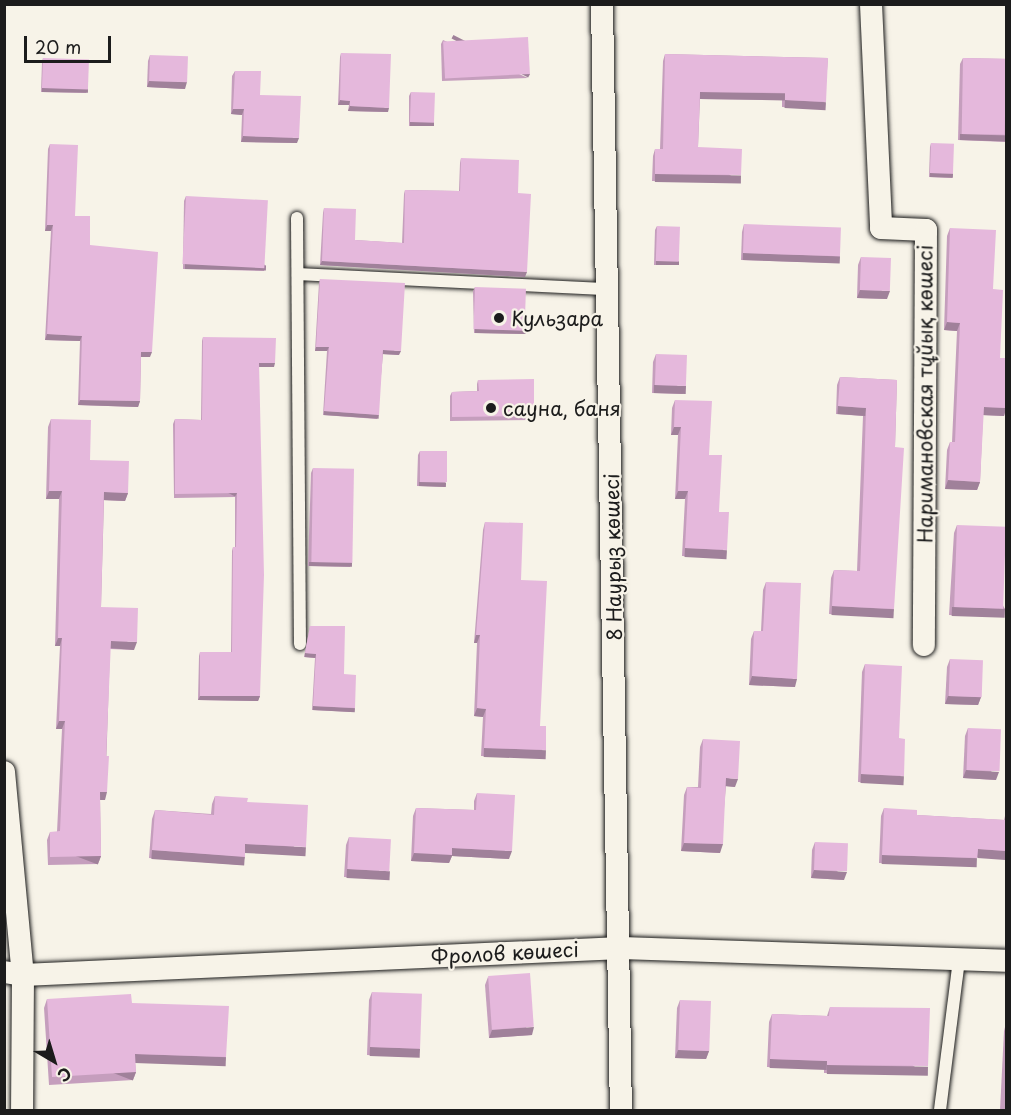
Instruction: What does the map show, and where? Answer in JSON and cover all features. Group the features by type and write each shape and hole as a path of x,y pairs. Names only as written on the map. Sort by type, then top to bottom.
{"street":[{"name":"8 Наурыз көшесі","path":"602,4 621,948 621,1110"},
{"name":"Наримановская тұйық көшесі","path":"871,4 881,228 926,230 924,645"},
{"path":"4,772 22,1110"},
{"name":"Фролов көшесі","path":"14,974 621,948 1006,961"}],"lane":[{"path":"297,218 300,644"},
{"path":"298,274 608,289"},
{"path":"940,1110 959,959"}],"building":[{"path":"528,37 530,74 445,78 443,41"},
{"path":"341,53 391,54 389,108 350,106 350,101 340,100"},
{"path":"665,54 828,58 826,102 785,100 785,93 700,92 698,147 742,149 741,175 655,174 655,149 663,149"},
{"path":"150,55 188,56 187,82 149,81"},
{"path":"43,58 89,60 88,90 42,88"},
{"path":"963,58 1006,59 1005,135 962,134"},
{"path":"235,71 261,71 260,95 301,96 299,138 243,136 244,109 233,109"},
{"path":"411,92 435,93 434,123 410,122"},
{"path":"931,143 954,144 953,174 930,173"},
{"path":"50,144 78,145 75,216 90,216 90,245 158,252 152,352 141,352 140,401 80,400 82,336 47,334 53,225 47,225"},
{"path":"461,158 519,160 518,193 531,194 527,272 322,261 324,208 356,209 355,240 404,243 405,190 460,191"},
{"path":"186,196 268,200 264,268 182,264"},
{"path":"744,224 841,227 840,256 743,253"},
{"path":"657,226 680,227 679,262 656,261"},
{"path":"950,228 996,230 993,289 1003,290 1000,358 1006,358 1006,408 984,407 980,482 948,480 950,442 955,442 960,323 947,322"},
{"path":"861,257 891,258 890,291 860,290"},
{"path":"320,279 405,283 401,351 383,350 379,415 324,411 329,347 316,347"},
{"name":"Кульзара","path":"475,287 526,289 525,331 474,329"},
{"path":"203,337 276,338 275,363 259,363 264,575 260,696 200,696 200,652 232,652 233,547 236,547 237,493 175,494 175,419 202,420"},
{"path":"656,354 687,355 686,386 655,385"},
{"path":"840,377 897,380 895,447 904,448 894,609 832,606 834,570 860,571 864,475 866,408 838,406"},
{"name":"сауна, баня","path":"534,379 534,416 452,417 452,392 479,391 478,380"},
{"path":"675,400 712,401 709,455 722,455 719,512 729,512 727,550 685,548 688,491 678,491 681,427 674,427"},
{"path":"51,419 91,420 90,460 129,461 128,493 104,492 101,607 138,608 137,642 111,641 106,756 109,756 107,792 100,792 101,856 50,857 50,832 60,831 65,721 59,721 62,638 58,638 62,491 49,491"},
{"path":"420,451 447,451 447,482 420,482"},
{"path":"313,468 354,469 352,563 311,562"},
{"path":"485,522 523,523 521,580 547,581 540,726 546,726 546,750 484,748 486,709 477,708 480,635 476,635"},
{"path":"957,525 1006,527 1003,609 954,607"},
{"path":"766,582 801,583 797,679 752,676 754,631 763,631"},
{"path":"310,626 345,626 344,674 356,675 355,708 313,706 316,654 305,653"},
{"path":"950,659 983,660 982,697 949,696"},
{"path":"865,664 902,666 899,738 905,739 904,776 861,774"},
{"path":"968,728 1001,729 1000,771 967,770"},
{"path":"703,739 740,741 738,779 726,778 723,844 684,843 687,787 701,788"},
{"path":"477,793 515,795 512,851 452,848 452,855 414,853 416,808 476,810"},
{"path":"215,796 248,798 247,802 308,805 306,847 245,844 245,857 152,850 155,810 214,815"},
{"path":"884,808 917,810 917,815 1006,820 1006,851 978,849 977,858 882,855"},
{"path":"349,837 391,839 389,871 347,869"},
{"path":"815,842 848,843 847,871 814,870"},
{"path":"530,973 534,1027 492,1030 488,976"},
{"path":"372,992 422,994 420,1049 370,1047"},
{"path":"131,994 132,1003 229,1006 226,1057 135,1054 136,1072 52,1077 47,999"},
{"path":"680,1000 711,1001 709,1051 678,1050"},
{"path":"830,1007 930,1008 928,1066 827,1065 827,1061 770,1059 772,1014 829,1016"}],"place":[{"name":"Кульзара","path":"499,318"},
{"name":"сауна, баня","path":"491,408"}]}
